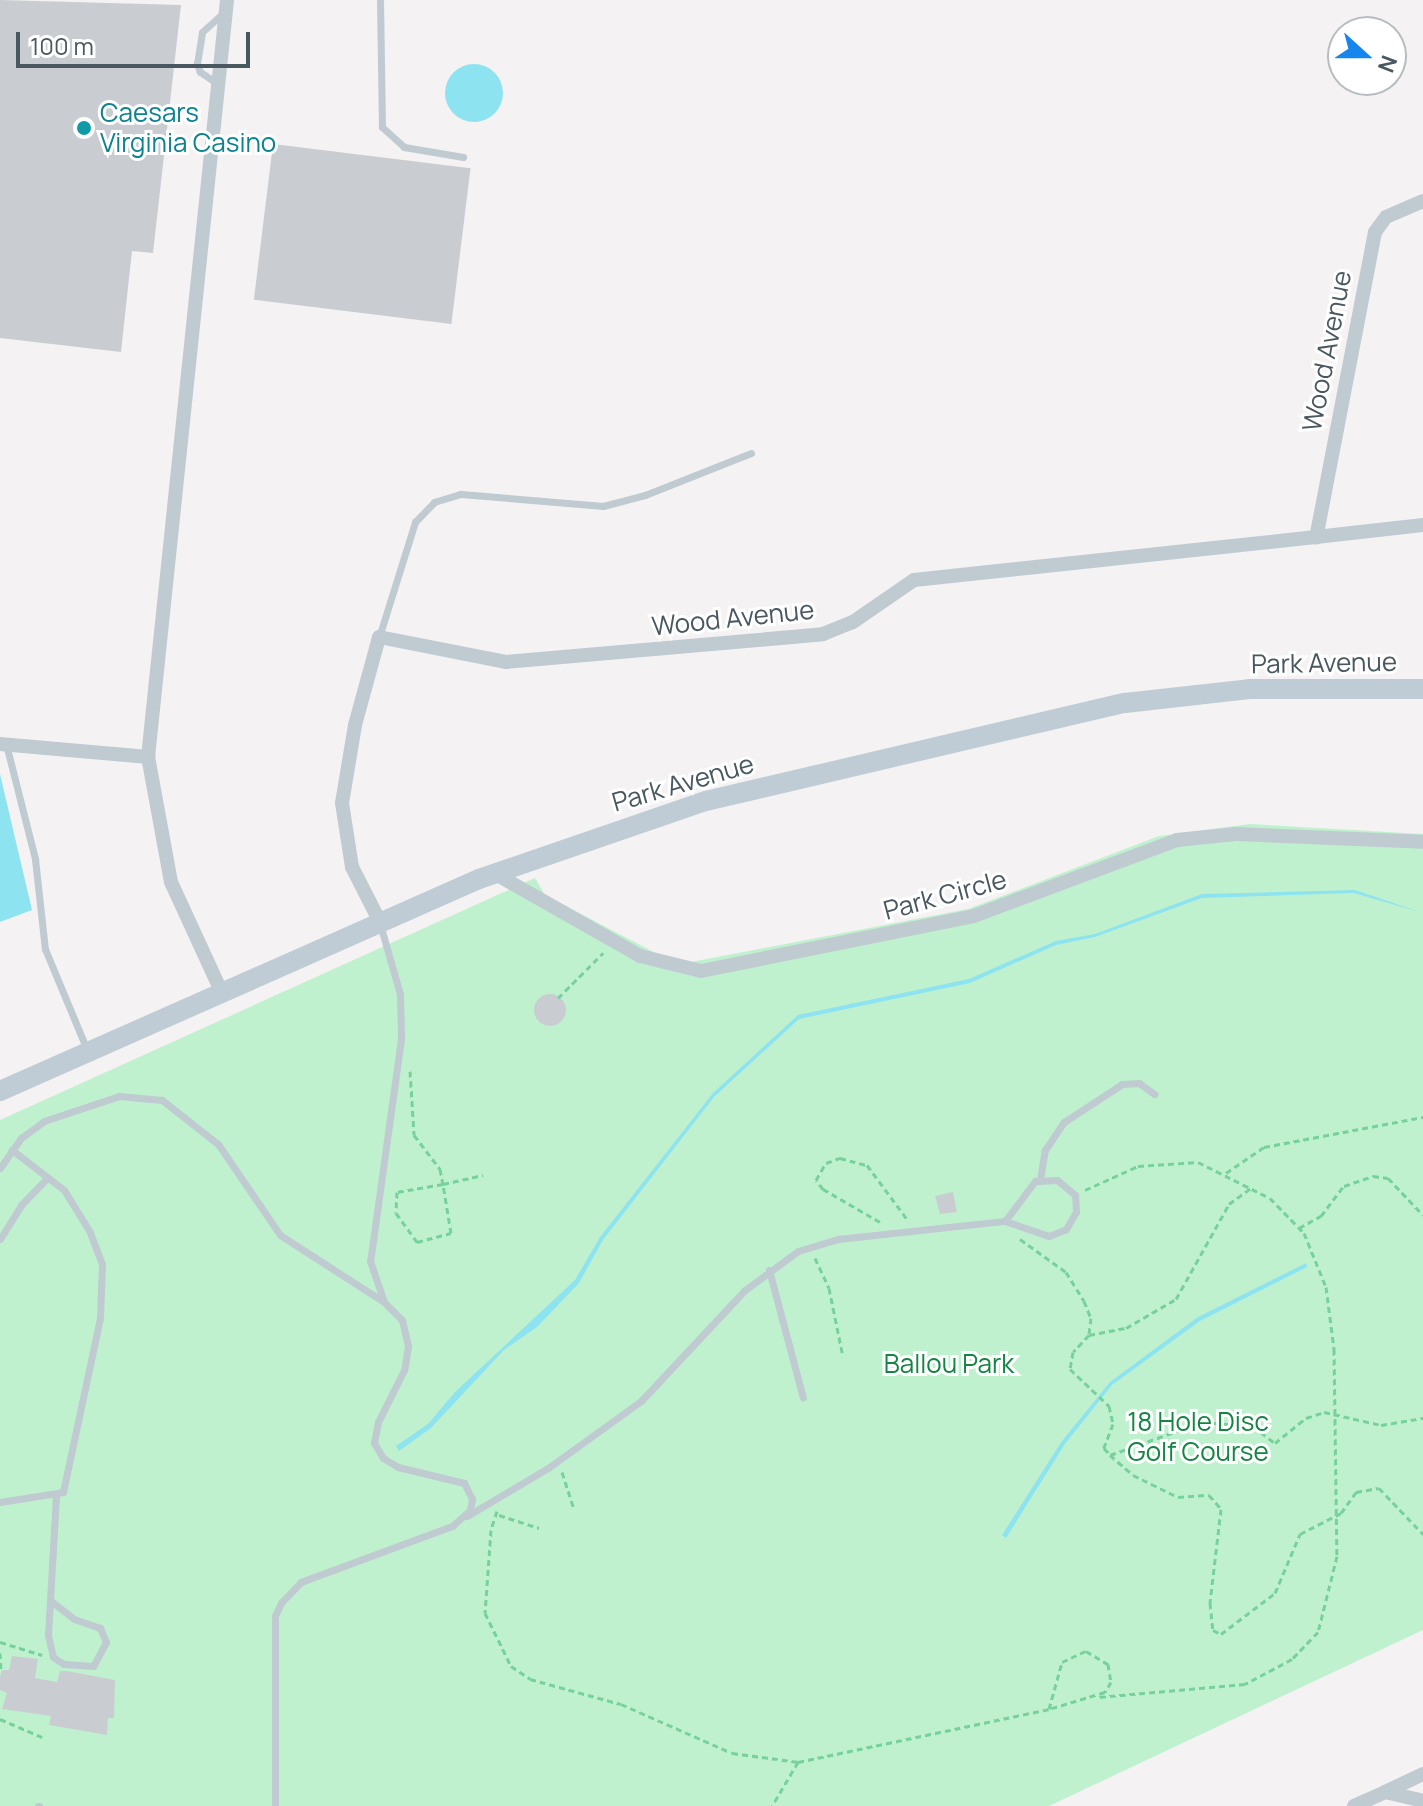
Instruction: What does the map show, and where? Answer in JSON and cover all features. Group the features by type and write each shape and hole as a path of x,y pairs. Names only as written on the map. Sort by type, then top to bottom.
{"main road":[{"name":"Park Avenue","path":"0,1091 494,873 693,805 1057,715 1249,689 1423,689"}],"street":[{"path":"222,993 171,882 148,757 227,5"},
{"name":"Wood Avenue","path":"1316,537 1375,232 1386,217 1423,201"},
{"name":"Wood Avenue","path":"379,637 506,662 823,634 853,622 914,580 1423,525"},
{"path":"379,637 355,725 342,803 352,867 380,922"},
{"path":"3,744 148,757"},
{"name":"Park Circle","path":"494,873 640,956 701,971 974,916 1177,840 1236,834 1423,842"},
{"path":"1354,1806 1423,1774"},
{"path":"1385,1792 1423,1801"}],"lane":[{"path":"380,0 382,127 404,147 463,157"},
{"path":"218,84 200,72 197,64 202,32 227,5"},
{"path":"379,637 415,522 434,502 461,494 603,506 645,495 751,453"},
{"path":"3,744 35,859 45,949 88,1052"},
{"path":"380,922 400,994 401,1039 370,1261 384,1302"},
{"path":"1040,1180 1045,1150 1064,1122 1122,1084 1139,1083 1154,1094"},
{"path":"0,1168 34,1127 78,1108 131,1094 162,1100 218,1144 280,1235 384,1302 402,1320 408,1346 374,1443 383,1458 398,1467 464,1483 472,1499 464,1517"},
{"path":"12,1150 64,1190 102,1264 100,1318 65,1487 56,1497 51,1601 53,1657 64,1664 93,1666 106,1642 100,1628 74,1619 51,1601"},
{"path":"0,1239 21,1205 47,1178"},
{"path":"275,1806 275,1616 281,1603 301,1582 464,1517 557,1461 641,1401 769,1270 811,1246 899,1232 1005,1221 1041,1235 1059,1234 1076,1212 1075,1195 1057,1180 1040,1180 1023,1191 1019,1206 1005,1221"},
{"path":"769,1270 803,1398"},
{"path":"0,1502 56,1497"}],"path":[{"path":"558,998 611,939"},
{"path":"410,1071 414,1135 440,1169 443,1184 451,1233 417,1242 396,1213 397,1192 443,1184 483,1175"},
{"path":"1226,1173 1264,1147 1423,1117"},
{"path":"899,1232 823,1189 816,1180 820,1171 840,1158 867,1165 896,1210 918,1230"},
{"path":"499,1515 491,1530 485,1613 498,1646 516,1671 621,1704 746,1758 798,1762 1099,1697 1245,1684 1292,1659 1318,1632 1328,1605 1337,1516 1335,1412 1326,1287 1299,1228 1270,1198 1226,1173 1198,1162 1161,1161 1113,1175 1075,1195"},
{"path":"1299,1228 1321,1216 1336,1192 1360,1177 1388,1178 1421,1213"},
{"path":"1252,1187 1229,1204 1176,1299 1126,1328 1089,1335 1073,1352 1070,1369 1090,1384 1109,1406 1113,1424 1104,1448 1133,1475 1178,1497 1209,1495 1221,1509 1210,1603 1213,1630 1221,1634 1275,1593 1300,1534 1337,1516 1356,1492 1373,1486 1423,1534"},
{"path":"1010,1234 1066,1272 1091,1318 1089,1335"},
{"path":"811,1246 829,1288 843,1357"},
{"path":"1110,1455 1202,1422 1253,1426 1266,1440 1279,1442 1306,1418 1335,1412 1381,1425 1423,1418"},
{"path":"557,1461 574,1508"},
{"path":"491,1501 499,1515 539,1528"},
{"path":"1049,1709 1058,1671 1076,1652 1095,1653 1108,1664 1111,1682 1099,1697"},
{"path":"0,1653 1,1671"},
{"path":"0,1719 42,1737"},
{"path":"772,1806 798,1762"}],"green space":[{"name":"Ballou Park","path":"1250,824 1423,834 1423,1630 1049,1806 0,1806 0,1120 535,878 545,895 663,957 686,963 968,909 1159,836"}],"water":[{"path":"474,64 485,66 494,73 501,82 501,104 494,113 485,120 474,122 463,120 454,113 447,104 445,93 447,82 454,73 463,66"},
{"path":"0,774 32,910 0,922"},
{"path":"1355,890 1423,913 1354,893 1202,898 1095,937 1056,945 970,983 799,1019 714,1097 603,1240 579,1283 537,1327 504,1350 431,1428 399,1451 396,1446 428,1424 455,1392 575,1280 600,1237 713,1093 798,1015 969,979 1056,941 1095,934 1202,894"},
{"path":"1306,1263 1307,1267 1200,1321 1112,1385 1065,1444 1006,1538 1002,1535 1062,1441 1110,1382 1198,1317"}],"building":[{"name":"Caesars Virginia Casino","path":"0,0 181,5 153,253 132,251 121,352 0,338"},
{"path":"273,144 471,168 451,324 254,300"},
{"path":"550,994 561,999 566,1010 561,1021 550,1026 539,1021 534,1010 539,999"},
{"path":"953,1192 957,1212 940,1214 935,1196"},
{"path":"12,1656 38,1659 35,1678 57,1682 60,1671 67,1671 115,1680 114,1718 108,1718 107,1735 49,1725 51,1716 2,1709 7,1693 0,1690 0,1677 2,1670 9,1670"}],"place":[{"name":"Caesars Virginia Casino","path":"84,128"}],"park label":[{"name":"18 Hole Disc Golf Course","path":"1198,1437"}]}
